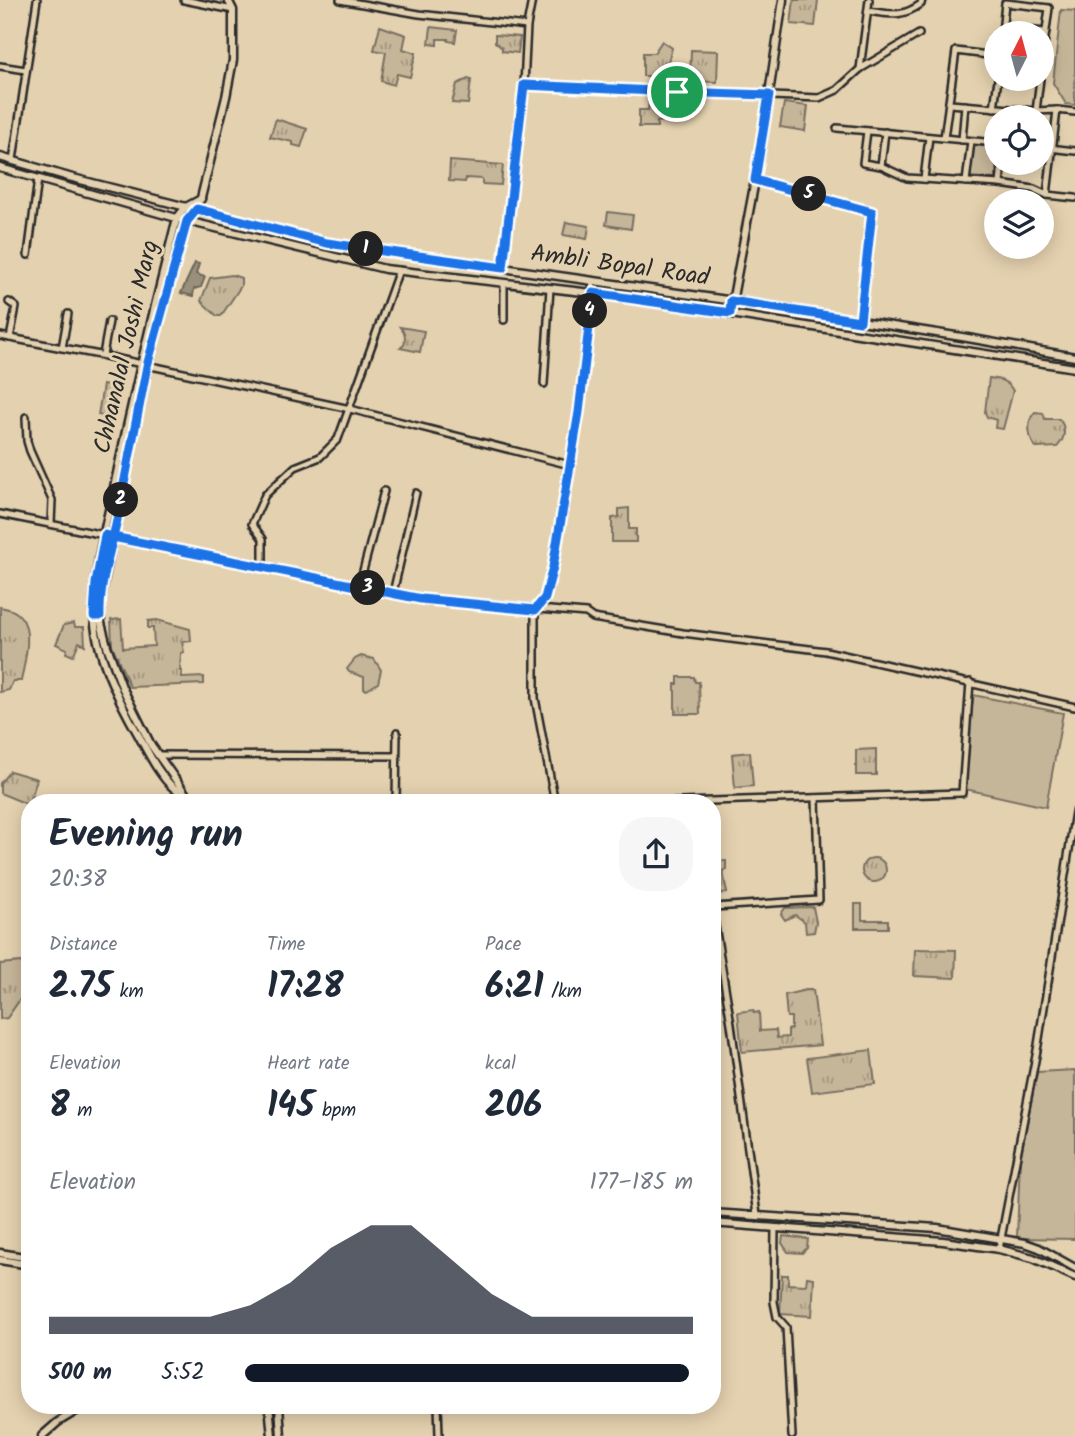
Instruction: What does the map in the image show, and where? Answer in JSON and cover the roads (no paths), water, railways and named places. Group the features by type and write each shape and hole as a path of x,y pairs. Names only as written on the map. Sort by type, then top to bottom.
{"street":[{"path":"13,160 37,0"},
{"path":"184,0 232,9"},
{"path":"187,221 197,209 201,198 233,60 232,9 228,0"},
{"path":"232,9 236,0"},
{"path":"340,0 419,15 527,26"},
{"path":"503,268 524,85 527,26 532,0"},
{"path":"730,313 755,180 783,0"},
{"path":"860,69 869,0"},
{"path":"868,11 900,15 921,4 922,0"},
{"path":"1003,21 1005,3 1049,8 1047,21"},
{"path":"524,85 819,98 837,90 860,69 919,34"},
{"path":"944,138 956,51 984,54"},
{"path":"0,65 26,71"},
{"path":"950,104 984,106"},
{"path":"962,140 965,105"},
{"path":"1054,110 1075,112"},
{"path":"1054,138 1057,110"},
{"path":"838,128 984,142"},
{"path":"866,131 863,163 881,166 907,178 1034,189"},
{"path":"881,166 885,132"},
{"path":"924,179 929,136"},
{"path":"966,182 971,141"},
{"path":"1054,148 1075,150"},
{"name":"Ambli Bopal Road","path":"0,157 327,243 731,301 1075,357"},
{"name":"Ambli Bopal Road","path":"0,168 187,221 398,270 593,293 1075,368"},
{"path":"1000,184 1001,175"},
{"path":"28,255 38,179"},
{"path":"755,180 872,212 860,321"},
{"path":"1054,196 1075,198"},
{"path":"177,218 186,207 201,198"},
{"name":"Chhanalal Joshi Marg","path":"177,218 105,535 95,592 98,640 111,680 149,755 176,791 183,794"},
{"name":"Chhanalal Joshi Marg","path":"183,794 139,724 122,687 97,616 143,365 187,221"},
{"path":"263,566 263,539 252,524 265,495 295,467 320,457 338,439 398,270"},
{"path":"553,794 536,698 535,610 545,598 550,586 583,388 593,281"},
{"path":"504,283 504,320"},
{"path":"544,384 550,288"},
{"path":"9,302 16,307 10,338"},
{"path":"62,348 68,314"},
{"path":"103,355 109,321"},
{"path":"0,336 103,355 350,409 570,465"},
{"path":"26,416 30,451 52,500 51,524"},
{"path":"359,586 384,491"},
{"path":"393,593 416,493"},
{"path":"0,514 421,599 586,613 593,618 683,633 826,651 1075,707"},
{"path":"721,801 962,793 970,682"},
{"path":"396,794 397,732"},
{"path":"158,755 396,756"},
{"path":"721,906 819,900 816,798"},
{"path":"999,1249 1038,1045 1075,812"},
{"path":"721,963 757,1214"},
{"path":"721,1213 937,1228 1039,1248 1075,1268"},
{"path":"721,1224 943,1241 999,1249 1033,1258 1075,1278"},
{"path":"775,1228 774,1302 777,1317 786,1327 792,1436"},
{"path":"0,1253 21,1256"},
{"path":"0,1260 21,1264"},
{"path":"42,1436 71,1414"},
{"path":"270,1414 272,1436"},
{"path":"280,1414 281,1436"},
{"path":"438,1414 439,1436"}]}
